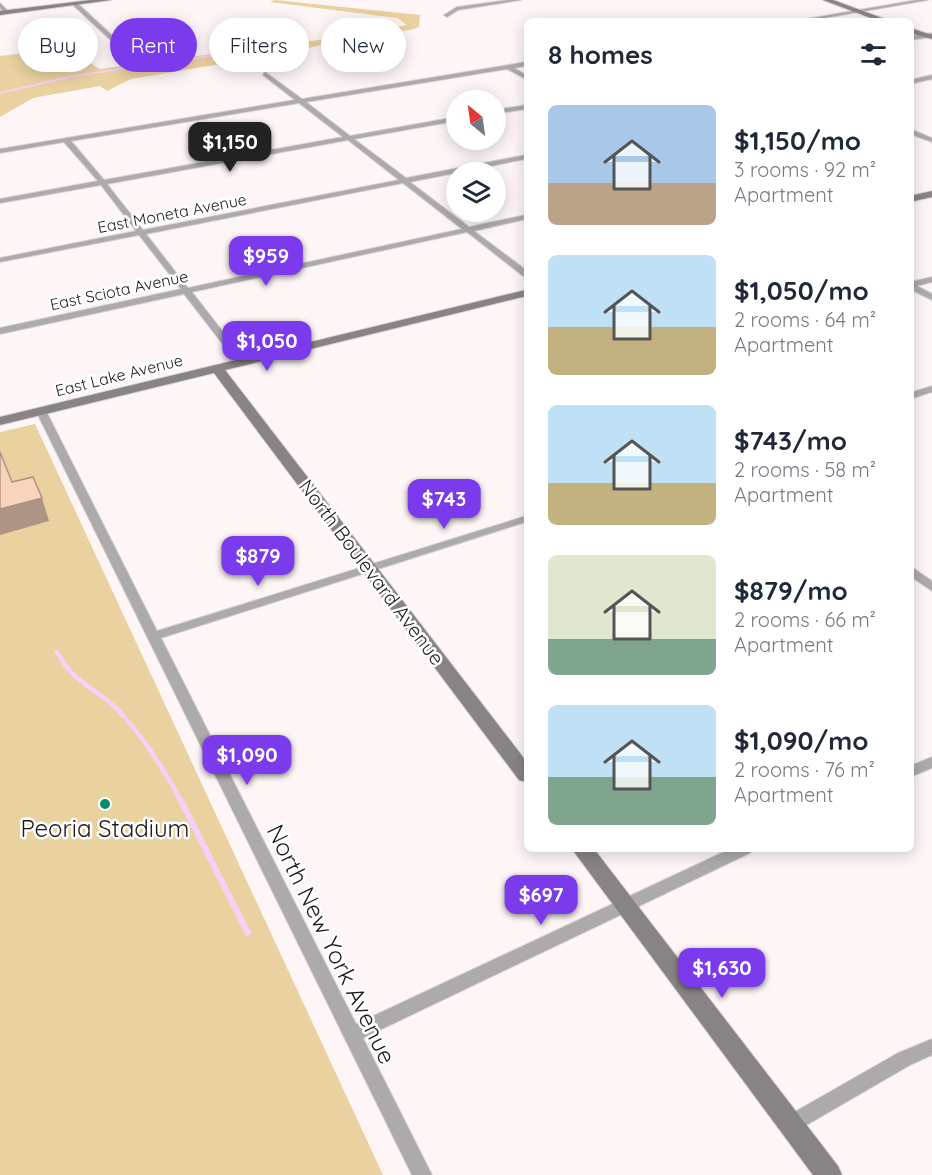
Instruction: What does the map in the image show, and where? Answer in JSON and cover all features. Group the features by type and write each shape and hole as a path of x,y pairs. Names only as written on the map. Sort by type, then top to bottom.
{"street":[{"path":"0,5 3,13 108,0"},
{"path":"447,15 461,8 519,0"},
{"path":"826,0 878,18"},
{"path":"816,18 926,0"},
{"path":"75,4 110,36"},
{"path":"914,31 930,36"},
{"path":"914,38 930,36"},
{"path":"0,151 524,64"},
{"path":"508,67 524,76"},
{"path":"265,74 524,272"},
{"path":"914,81 932,77"},
{"path":"506,110 524,107"},
{"path":"0,201 446,121"},
{"path":"914,132 932,129"},
{"path":"914,133 932,140"},
{"path":"66,140 103,183 242,363"},
{"name":"East Moneta Avenue","path":"0,260 524,157"},
{"path":"914,198 932,194"},
{"name":"East Sciota Avenue","path":"0,331 524,217"},
{"path":"914,284 932,279"},
{"path":"914,287 932,297"},
{"name":"East Lake Avenue","path":"0,421 524,293"},
{"name":"North Boulevard Avenue","path":"217,368 524,772"},
{"path":"914,395 932,389"},
{"name":"North New York Avenue","path":"41,411 422,1175"},
{"path":"154,636 524,520"},
{"path":"914,573 932,587"},
{"path":"914,770 932,762"},
{"path":"584,852 829,1175"},
{"path":"352,1035 739,852"},
{"path":"791,1124 904,1059 932,1047"}],"shaded area":[{"path":"275,0 420,15 419,27 406,30 406,18 270,2"},
{"path":"321,40 321,45 309,48 309,41"},
{"path":"18,54 18,72 98,72 99,69 110,68 110,72 172,72 131,79 107,91 100,86 33,98 0,117 0,56"},
{"path":"209,54 209,66 197,68 197,56"},
{"name":"Peoria Stadium","path":"35,424 383,1175 0,1175 0,432"}],"building":[{"path":"0,452 12,482 33,477 42,498 0,509"}],"waterway":[{"path":"0,93 73,76 209,56"},
{"path":"57,652 63,663 77,678 108,701 125,718 152,752 180,800"},
{"path":"180,799 248,933"}],"place":[{"name":"Peoria Stadium","path":"105,804"}]}
